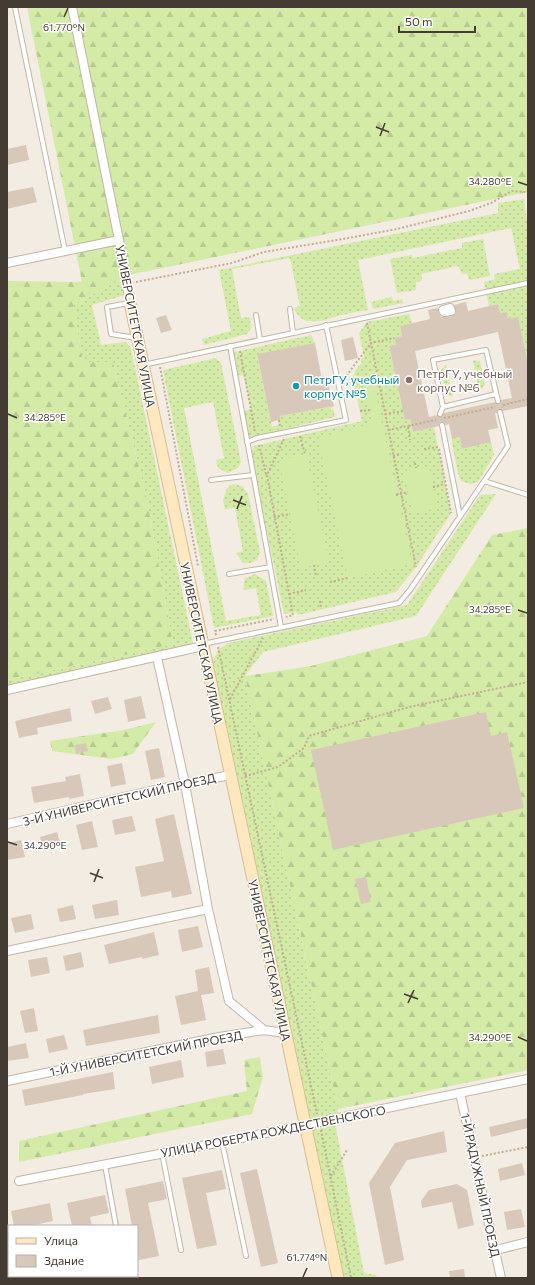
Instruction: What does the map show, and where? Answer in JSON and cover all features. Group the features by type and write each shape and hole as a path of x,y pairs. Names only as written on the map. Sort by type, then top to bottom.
{"street":[{"name":"УНИВЕРСИТЕТСКАЯ УЛИЦА","path":"72,7 119,240 137,338 338,1278"},
{"path":"7,263 119,240"},
{"path":"7,690 203,645"},
{"path":"156,657 185,784 208,909 229,1001 264,1030"},
{"name":"3-Й УНИВЕРСИТЕТСКИЙ ПРОЕЗД","path":"7,824 230,775"},
{"path":"7,951 208,909"},
{"name":"1-Й УНИВЕРСИТЕТСКИЙ ПРОЕЗД","path":"7,1080 219,1037 264,1030 285,1032"},
{"name":"УЛИЦА РОБЕРТА РОЖДЕСТВЕНСКОГО","path":"19,1181 222,1142 528,1079"},
{"name":"1-Й РАДУЖНЫЙ ПРОЕЗД","path":"460,1093 501,1278"},
{"path":"496,1250 528,1242"}],"lane":[{"path":"16,7 65,251"},
{"path":"143,365 528,283"},
{"path":"130,303 107,307 111,334 137,338"},
{"path":"290,308 293,333"},
{"path":"256,315 260,340"},
{"path":"247,442 257,437 346,420 326,325"},
{"path":"230,346 281,627"},
{"path":"440,414 443,407 433,360 486,350 498,401"},
{"path":"443,407 496,394"},
{"path":"203,645 267,630 399,603 410,590 508,446 500,412"},
{"path":"442,425 460,516"},
{"path":"211,480 254,476"},
{"path":"484,481 528,495"},
{"path":"229,574 270,567"},
{"path":"222,1142 246,1256"},
{"path":"162,1153 181,1250"},
{"path":"104,1164 116,1225"}],"path":[{"path":"127,284 232,263 264,252 404,227 469,211 491,203 512,191 525,192 528,194"},
{"path":"366,322 416,567"},
{"path":"339,385 371,343 394,338"},
{"path":"240,351 257,437 267,475"},
{"path":"160,367 198,569"},
{"path":"388,430 408,427 528,400"},
{"path":"360,411 371,410"},
{"path":"385,414 403,411"},
{"path":"279,420 281,430"},
{"path":"408,427 410,440"},
{"path":"300,435 305,454"},
{"path":"437,440 451,513"},
{"path":"424,449 438,447"},
{"path":"394,456 401,454"},
{"path":"414,464 416,468"},
{"path":"433,487 445,484"},
{"path":"396,495 408,492"},
{"path":"274,517 290,514"},
{"path":"314,565 316,576"},
{"path":"330,582 348,578"},
{"path":"289,594 306,590"},
{"path":"320,600 321,609"},
{"path":"229,700 267,630"},
{"path":"210,632 215,631"},
{"path":"216,642 319,1121 350,1278"},
{"path":"245,776 278,767 304,748 309,736 409,707 528,682"},
{"path":"475,1158 528,1147"},
{"path":"330,1177 347,1150"}],"green space":[{"path":"27,7 528,7 528,192 129,275 73,305 83,362 113,362 147,500 173,644 7,680 7,281 82,282"},
{"path":"524,199 528,227 528,363 518,317 508,319 507,312 500,313 498,304 489,306 484,282 495,279 494,274 520,269 511,228 358,260 368,310 349,313 319,321 304,320 298,315 294,308 300,306 290,258 232,269 241,318 250,317 251,328 247,334 204,345 202,339 231,331 219,270 498,213 498,203"},
{"path":"483,239 490,276 470,280 467,273 462,274 458,266 421,274 422,279 421,281 416,282 416,290 397,293 390,259 412,255 413,258 462,248 462,243"},
{"path":"123,278 125,295 92,305 101,345 126,342 131,348 194,648 7,690 7,680 173,644 147,500 113,362 83,362 73,305"},
{"path":"392,297 393,301 402,299 403,303 373,309 371,302"},
{"path":"409,314 412,323 400,326 402,336 394,338 396,345 389,347 405,420 410,419 413,432 434,427 451,513 416,567 396,592 298,615 296,612 284,614 251,454 254,446 362,421 357,399 362,398 360,389 355,390 353,379 354,372 362,363 361,360 364,356 359,333 367,322"},
{"path":"311,335 315,343 257,355 272,427 279,425 278,420 280,420 280,416 334,406 328,411 333,409 335,417 247,438 242,412 251,409 244,375 235,376 231,352"},
{"path":"216,358 221,363 241,462 238,468 228,473 218,468 216,460 224,458 213,402 184,408 226,621 261,615 256,588 243,590 245,578 255,574 266,581 273,616 214,628 163,370"},
{"path":"473,360 480,361 485,385 479,392"},
{"path":"446,365 453,397 446,394 441,370"},
{"path":"372,376 412,564 348,578 318,438 373,423 364,377"},
{"path":"460,437 463,449 491,442 494,455 478,482 471,484 461,481 452,443 452,439"},
{"path":"306,454 329,562 301,568 279,460"},
{"path":"429,466 438,508 413,514 403,471"},
{"path":"233,484 242,486 248,494 260,552 257,560 250,563 243,563 236,553 243,551 235,508 225,509 223,500 227,488"},
{"path":"496,494 416,616 263,652 245,676 338,1109 336,1128 364,1273 376,1275 377,1278 344,1278 213,661 218,650 228,643 407,605 480,495"},
{"path":"528,528 528,1070 338,1109 245,676 311,666 427,636 492,535"},
{"path":"156,722 133,754 111,759 52,751 50,741 124,730"},
{"path":"260,1057 263,1077 252,1114 19,1162 19,1141 247,1091 244,1060"}],"building":[{"path":"26,145 29,160 7,165 7,149"},
{"path":"33,187 37,202 7,209 7,192"},
{"name":"ПетрГУ, учебный корпус №6","path":"466,302 468,311 498,304 500,313 507,312 508,319 518,317 528,363 528,406 503,411 498,409 497,413 495,413 498,428 488,430 491,442 462,449 460,437 452,439 449,424 445,425 443,422 439,423 439,426 413,432 410,419 405,420 389,346 396,345 394,338 402,336 400,326 430,319 428,310 438,308 438,312 441,317 452,316 456,312 454,305","holes":["498,332 512,398 501,400 501,403 498,404 495,402 444,413 441,417 437,415 429,417 415,351"]},
{"path":"166,315 172,330 161,333 156,318"},
{"path":"353,337 358,358 345,361 341,340"},
{"name":"ПетрГУ, учебный корпус №5","path":"315,343 322,380 327,379 334,406 280,416 280,420 271,422 257,354"},
{"path":"141,696 146,718 128,722 124,700"},
{"path":"108,697 112,709 95,714 91,701"},
{"path":"70,708 72,721 37,728 38,734 19,738 15,721"},
{"path":"486,712 491,736 507,732 524,808 333,850 311,750"},
{"path":"86,743 88,751 76,754 75,745"},
{"path":"159,748 165,777 151,780 145,751"},
{"path":"122,763 126,784 111,787 107,766"},
{"path":"80,774 84,796 34,803 31,787 66,781 65,777"},
{"path":"174,814 192,894 172,898 171,891 141,897 135,867 164,861 155,819"},
{"path":"132,816 136,831 115,835 112,820"},
{"path":"92,821 98,847 82,850 76,825"},
{"path":"57,832 61,846 44,851 40,837"},
{"path":"21,840 25,857 7,860 7,843"},
{"path":"366,877 371,902 361,904 355,879"},
{"path":"117,900 119,915 95,919 92,905"},
{"path":"73,905 76,919 60,922 57,909"},
{"path":"31,914 34,929 15,933 11,918"},
{"path":"198,926 203,947 182,952 178,930"},
{"path":"154,932 159,955 109,964 104,945"},
{"path":"81,952 84,967 66,971 63,956"},
{"path":"47,957 50,973 31,977 28,960"},
{"path":"209,967 214,993 201,995 206,1020 181,1025 175,996 198,991 195,970"},
{"path":"34,1008 38,1031 25,1033 20,1011"},
{"path":"158,1015 160,1033 86,1046 83,1030"},
{"path":"64,1035 68,1049 49,1053 46,1039"},
{"path":"26,1043 29,1058 7,1061 7,1047"},
{"path":"223,1049 226,1064 207,1067 205,1052"},
{"path":"181,1060 184,1077 152,1084 149,1067"},
{"path":"113,1072 115,1089 25,1106 22,1090"},
{"path":"528,1118 528,1128 491,1137 489,1127"},
{"path":"444,1131 447,1152 407,1160 390,1187 404,1260 385,1265 369,1183 395,1143"},
{"path":"522,1163 525,1175 500,1181 498,1169"},
{"path":"257,1169 278,1263 261,1267 240,1173"},
{"path":"222,1170 226,1189 206,1193 217,1245 197,1249 182,1178"},
{"path":"163,1181 167,1199 148,1203 159,1256 139,1260 138,1225 132,1225 125,1189"},
{"path":"457,1184 467,1190 474,1225 458,1229 452,1202 422,1208 421,1201 429,1190"},
{"path":"105,1195 109,1213 90,1217 92,1225 72,1225 67,1203"},
{"path":"50,1203 53,1221 34,1225 14,1225 11,1211"},
{"path":"521,1209 525,1227 507,1230 504,1212"},
{"path":"464,1269 465,1278 450,1278 449,1271"}],"place":[{"name":"ПетрГУ, учебный корпус №6","path":"409,380"},
{"name":"ПетрГУ, учебный корпус №5","path":"296,386"}]}
